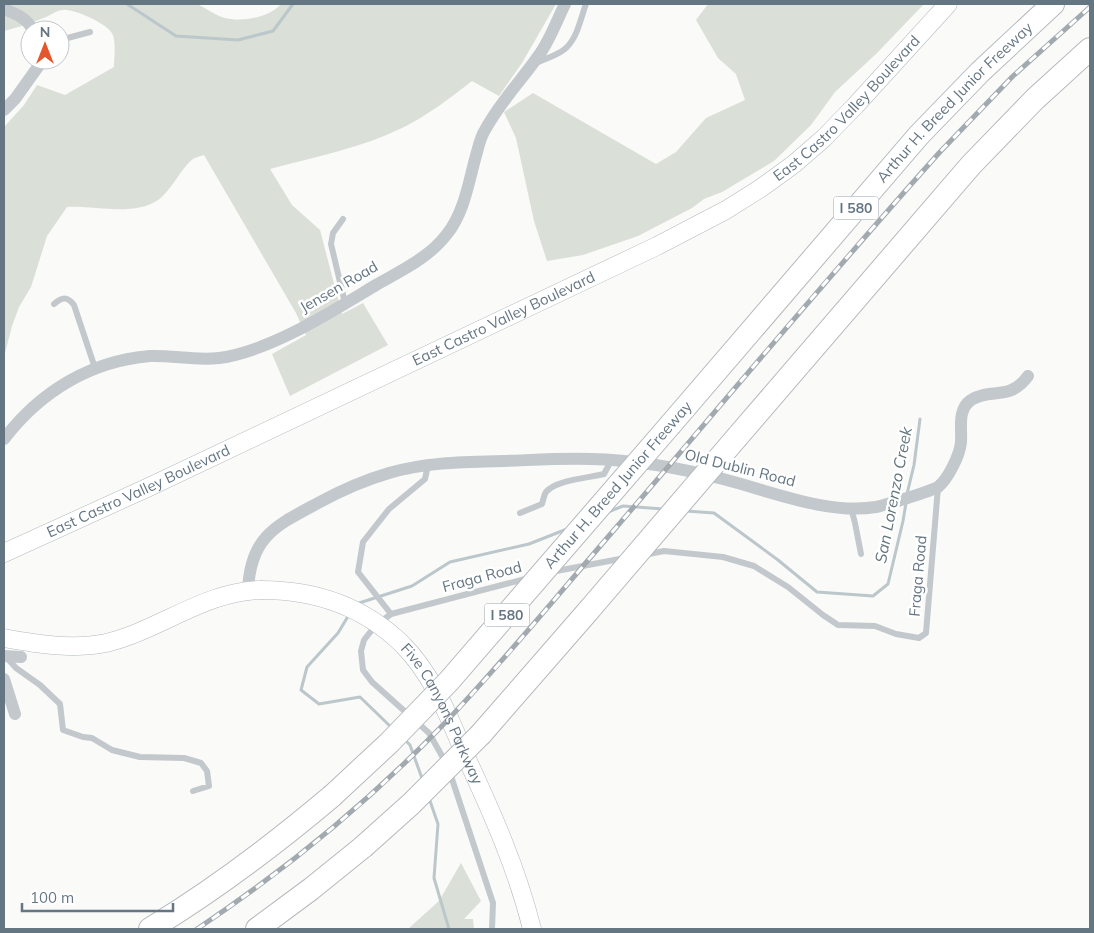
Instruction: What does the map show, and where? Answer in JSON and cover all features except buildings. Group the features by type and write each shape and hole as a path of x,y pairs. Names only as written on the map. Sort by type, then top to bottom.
{"highway":[{"name":"Arthur H. Breed Junior Freeway","path":"150,929 247,864 332,796 389,743 449,681 924,129 985,66 1053,4"},
{"path":"257,929 363,847 422,794 481,734 971,165 1035,99 1090,49"}],"main road":[{"name":"East Castro Valley Boulevard","path":"4,553 149,487 657,246 726,210 794,164 824,138 948,4"},
{"name":"Five Canyons Parkway","path":"4,638 42,645 77,646 106,642 136,632 208,601 255,590 311,594 337,602 370,618 402,644 426,674 447,712 509,853 519,880 532,929"}],"street":[{"name":"Jensen Road","path":"4,439 18,420 44,396 85,372 119,360 152,356 219,358 247,351 282,338 345,304 424,257 447,235 460,213 483,132 501,102 540,54 565,4"},
{"path":"4,9 18,14 26,20"},
{"path":"4,110 15,99 36,70"},
{"path":"938,486 948,474 958,456 961,443 961,418 964,408 971,400 982,395 1004,394 1022,385 1028,376"},
{"name":"Old Dublin Road","path":"255,590 251,564 263,540 273,530 321,502 363,482 388,473 428,465 460,462 583,459 611,461 660,466 723,479 823,505 850,508 877,507 938,486"},
{"path":"5,656 21,657"},
{"path":"4,679 11,710"}],"lane":[{"path":"532,64 568,47 576,32 586,4"},
{"path":"70,37 90,32"},
{"path":"343,219 333,233 331,244 345,304"},
{"path":"54,304 59,299 65,298 70,299 74,305 95,368"},
{"path":"520,513 542,504 546,492 566,481 604,474 611,461"},
{"path":"391,614 358,572 363,542 389,509 424,479 428,465"},
{"name":"Fraga Road","path":"492,929 493,903 465,822 455,786 442,755 428,733 372,682 363,670 361,651 364,640 375,626 391,614 502,584 568,568 664,551 723,557 754,566 788,587 823,616 838,624 875,626 896,634 919,638 926,633 938,486"},
{"path":"850,508 861,554"},
{"path":"5,656 16,668 40,685 60,704 62,730 92,738 112,750 140,757 184,758 201,763 206,771 209,786 193,791"}],"shaded area":[{"path":"4,4 197,4 222,17 247,19 270,13 281,4 556,4 522,63 499,96 472,81 420,118 386,135 338,152 270,169 292,205 320,230 342,314 363,303 388,345 290,396 272,354 306,335 296,313 204,155 194,158 163,196 148,205 125,209 67,207 47,236 31,287 19,307 12,326 4,357 4,127 24,105 37,85 65,95 114,67 115,47 113,35 105,26 90,18 67,10 59,11 39,20 20,20 20,26 4,31"},
{"path":"708,4 924,4 877,53 835,92 811,125 774,161 722,192 704,199 692,208 638,236 583,255 547,261 534,221 516,138 504,112 533,93 656,164 676,152 706,118 745,100 736,74 718,58 696,20"},
{"path":"461,863 481,901 464,919 473,919 474,929 408,929 439,901"}],"waterway":[{"path":"127,4 176,36 238,40 273,31 293,4"},
{"name":"San Lorenzo Creek","path":"907,494 914,465 920,419"},
{"name":"San Lorenzo Creek","path":"686,511 714,513 778,560 817,592 873,596 888,584 906,503"},
{"name":"San Lorenzo Creek","path":"608,512 623,506 663,509"},
{"name":"San Lorenzo Creek","path":"356,604 412,586 450,562 529,544 567,529"},
{"name":"San Lorenzo Creek","path":"350,613 338,633 307,667 301,690 319,704 360,697 392,728"},
{"name":"San Lorenzo Creek","path":"404,739 410,745 423,781"},
{"name":"San Lorenzo Creek","path":"429,798 438,824 434,878 449,929"}],"railway":[{"path":"197,929 261,884 323,836 382,784 439,729 528,631 939,153 1013,76 1090,7"}]}
